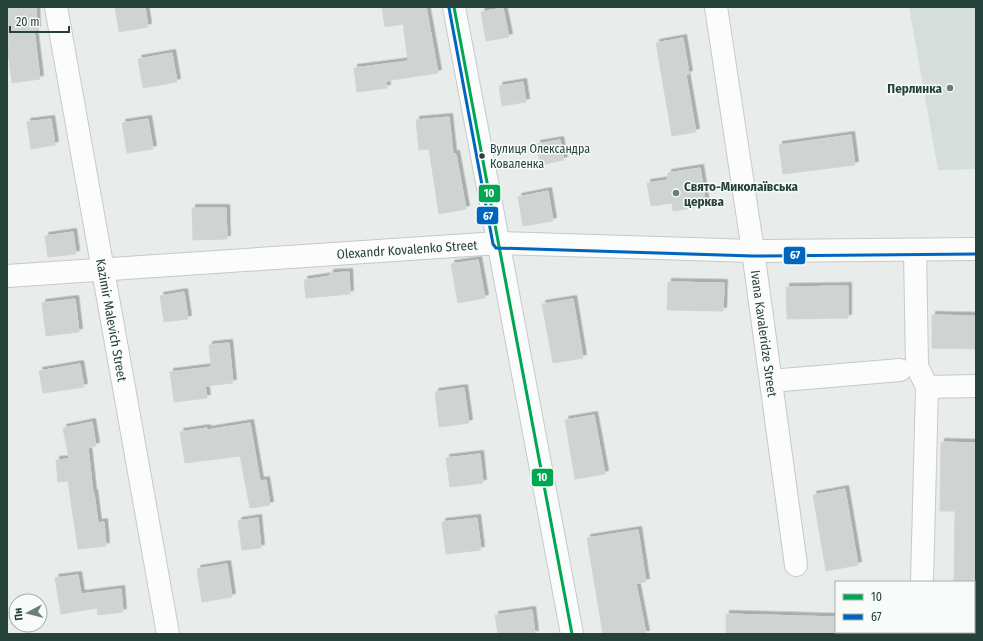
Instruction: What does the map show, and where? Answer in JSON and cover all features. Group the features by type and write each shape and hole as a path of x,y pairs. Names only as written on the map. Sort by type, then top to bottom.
{"street":[{"name":"Kazimir Malevich Street","path":"56,7 168,634"},
{"path":"454,7 572,634"},
{"name":"Ivana Kavaleridze Street","path":"716,7 753,251 796,565"},
{"name":"Olexandr Kovalenko Street","path":"7,276 498,243 753,251 976,249"},
{"path":"915,250 917,366 927,387 922,581"},
{"path":"771,381 900,370"},
{"path":"927,387 976,386"}],"shaded area":[{"name":"Перлинка","path":"909,7 976,7 976,169 938,170"}],"building":[{"path":"36,7 37,30 34,30 40,79 12,83 7,45 9,45 7,9"},
{"path":"115,7 145,7 148,27 119,32"},
{"path":"382,7 426,7 438,73 386,81 387,88 357,92 354,68 408,61 403,24 385,27"},
{"path":"503,8 509,37 486,41 481,12"},
{"path":"683,38 689,74 686,75 696,132 672,136 656,43"},
{"path":"172,53 177,82 143,88 138,59"},
{"path":"523,82 526,102 502,106 499,86"},
{"path":"449,117 453,154 456,154 466,209 439,214 429,149 419,150 416,120"},
{"path":"51,119 55,145 31,149 27,122"},
{"path":"148,119 153,149 127,153 122,123"},
{"path":"851,135 855,165 783,174 779,145"},
{"path":"560,140 564,160 540,165 537,144"},
{"name":"Свято-Миколаївська церква","path":"700,168 706,206 673,211 672,203 651,206 647,183 668,180 668,173"},
{"path":"548,191 553,221 523,226 518,197"},
{"path":"192,208 226,208 227,239 193,240"},
{"path":"73,232 76,254 48,257 45,236"},
{"path":"478,260 485,298 458,303 451,264"},
{"path":"349,272 350,294 306,298 304,280 330,276 330,273"},
{"path":"668,282 724,283 723,311 667,310"},
{"path":"848,286 848,318 787,319 786,287"},
{"path":"184,292 188,319 164,322 160,296"},
{"path":"75,299 79,332 46,336 42,303"},
{"path":"573,299 583,358 553,363 542,304"},
{"path":"932,315 976,316 976,349 932,348"},
{"path":"229,343 233,383 205,386 207,398 174,402 170,372 211,367 209,345"},
{"path":"80,364 84,387 43,393 39,371"},
{"path":"464,388 469,423 439,427 435,392"},
{"path":"594,415 605,474 575,479 565,420"},
{"path":"92,422 96,446 88,448 93,493 98,523 104,522 106,546 78,549 68,481 58,482 56,460 69,459 63,428"},
{"path":"250,423 260,481 266,480 270,505 250,508 240,456 185,463 180,432 207,428 207,430"},
{"path":"941,442 976,443 976,582 954,581 955,511 940,511"},
{"path":"480,454 483,483 450,487 446,458"},
{"path":"845,489 858,565 826,571 813,495"},
{"path":"258,518 261,548 242,550 238,521"},
{"path":"477,518 481,550 446,554 442,522"},
{"path":"638,530 646,582 636,583 646,634 603,634 587,538"},
{"path":"227,564 232,597 202,602 197,569"},
{"path":"78,575 81,594 121,589 123,612 98,615 97,608 61,614 55,578"},
{"path":"532,610 535,634 498,634 495,615"},
{"path":"726,614 835,617 836,634 726,634"}],"transit line":[{"name":"10","path":"454,7 572,634"},
{"name":"67","path":"449,8 493,244 496,248 753,256 976,254"}],"place":[{"name":"Перлинка","path":"950,88"},
{"name":"Вулиця Олександра Коваленка","path":"482,156"},
{"name":"Свято-Миколаївська церква","path":"676,193"}]}
